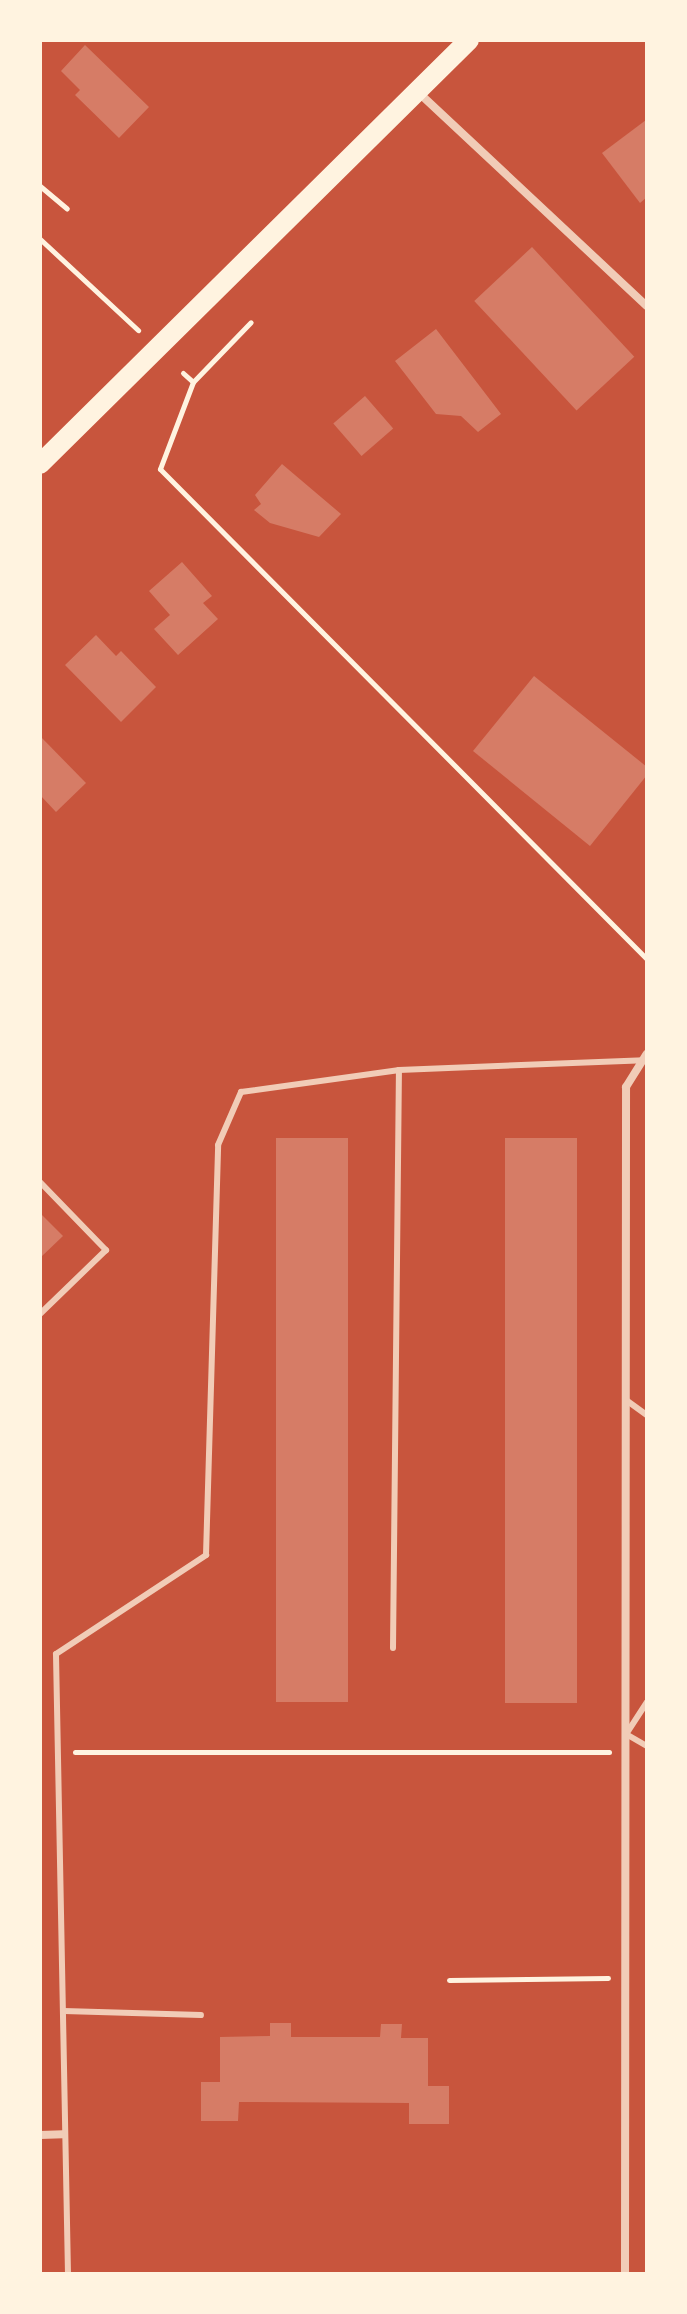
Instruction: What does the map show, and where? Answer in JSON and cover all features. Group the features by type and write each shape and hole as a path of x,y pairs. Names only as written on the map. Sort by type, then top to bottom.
{"main road":[{"path":"40,464 469,40"}],"street":[{"path":"418,92 647,306"},
{"path":"625,2274 626,1087 646,1058"},
{"path":"40,2135 63,2134"}],"lane":[{"path":"68,2274 56,1654 206,1555 218,1145 241,1092 399,1070 646,1058"},
{"path":"393,1648 399,1070"},
{"path":"40,1182 106,1250 40,1314"},
{"path":"626,1400 647,1415"},
{"path":"647,1702 626,1734 647,1746"},
{"path":"64,2011 201,2015"}],"path":[{"path":"40,186 67,209"},
{"path":"40,239 144,337"},
{"path":"251,322 193,382 160,469 647,959"},
{"path":"183,373 193,382"},
{"path":"57,1752 626,1752"},
{"path":"449,1980 625,1978"}],"building":[{"path":"85,45 149,107 119,138 75,95 80,90 61,71"},
{"path":"646,120 647,197 640,203 602,153"},
{"path":"532,247 634,357 577,411 474,301"},
{"path":"436,329 501,414 478,432 461,416 436,414 395,361"},
{"path":"365,396 393,428 362,456 333,424"},
{"path":"282,464 341,514 319,537 270,523 254,510 261,504 255,495"},
{"path":"182,562 212,596 203,603 218,619 178,655 154,629 170,615 149,591"},
{"path":"96,635 116,656 121,651 156,687 121,722 65,665"},
{"path":"534,676 647,767 647,775 590,846 473,751"},
{"path":"40,736 86,783 56,812 40,795"},
{"path":"276,1138 348,1138 348,1702 276,1702"},
{"path":"505,1138 577,1138 577,1703 505,1703"},
{"path":"40,1213 63,1236 40,1258"},
{"path":"270,2023 291,2023 291,2037 380,2037 381,2024 402,2024 401,2038 428,2038 428,2086 449,2086 449,2124 409,2124 409,2103 239,2102 238,2121 201,2121 201,2082 220,2082 220,2037 270,2036"}]}
